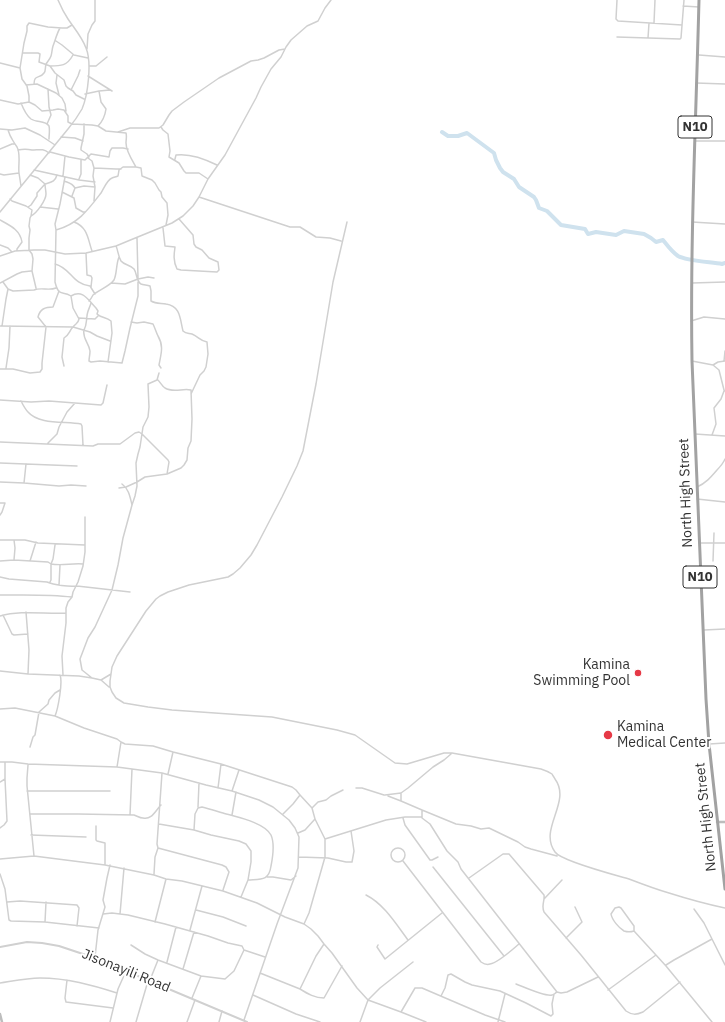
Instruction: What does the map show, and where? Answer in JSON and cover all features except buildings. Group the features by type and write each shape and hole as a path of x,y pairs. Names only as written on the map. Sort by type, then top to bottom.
{"highway":[{"name":"N10","path":"692,222 699,0"},
{"name":"North High Street","path":"692,222 691,321 702,631 709,744 725,890"}],"main road":[{"path":"717,822 725,822"},
{"path":"0,1014 2,1022"}],"street":[{"path":"58,0 64,14 87,49"},
{"path":"0,212 56,145 82,108 89,66 87,49 88,34 95,20 95,0"},
{"path":"0,256 12,252 29,250 69,254 86,253 116,246 179,219 199,198 208,179 235,138 263,83 291,40 308,24 318,20 331,0"},
{"path":"617,0 617,20 682,25"},
{"path":"654,23 655,0"},
{"path":"617,37 680,39 684,0"},
{"path":"683,6 699,8"},
{"path":"29,102 29,96 26,85 22,79 20,68 27,26 29,23 56,28 67,28 72,25"},
{"path":"648,38 649,23"},
{"path":"34,84 34,79 45,72 46,64 51,55 58,32 62,28"},
{"path":"56,41 74,55 88,58"},
{"path":"118,132 128,128 161,127 164,125 172,111 220,78 251,61 258,60 279,50 285,49"},
{"path":"22,53 40,54 40,62 50,66 57,75 64,80 66,86 76,95 84,99"},
{"path":"50,66 62,66 68,63 74,55"},
{"path":"697,55 725,57"},
{"path":"89,66 96,66 107,56"},
{"path":"0,63 20,68"},
{"path":"71,90 80,70"},
{"path":"57,75 56,83 59,95 65,104 68,122 72,124 98,126 106,131 126,133"},
{"path":"85,94 99,91 111,91 88,76"},
{"path":"696,83 725,84"},
{"path":"26,85 41,85 59,95"},
{"path":"47,124 51,115 48,89"},
{"path":"98,126 105,116 106,109 101,102 99,91"},
{"path":"0,100 14,103 29,102 40,110 58,109 66,112"},
{"path":"21,103 22,107 30,118 45,122 47,124 49,127 49,140"},
{"path":"84,124 81,150 87,154 92,161 94,168 94,201"},
{"path":"161,127 168,134 170,151 169,157 179,163 184,172 199,174 208,179"},
{"path":"0,129 24,128 56,145"},
{"path":"128,128 126,133 126,142 136,167"},
{"path":"7,129 19,153 19,173 21,186"},
{"path":"61,137 75,138 83,141"},
{"path":"695,140 725,141"},
{"path":"0,149 15,144"},
{"path":"18,150 40,149 85,160 91,154 108,157 112,148 128,149"},
{"path":"175,160 176,154 190,155 205,159 218,165"},
{"path":"65,156 64,181 55,224 56,288 61,293 71,296 75,294 82,294 98,310 98,316"},
{"path":"79,180 81,174 81,160"},
{"path":"94,168 141,168 142,176 152,180 155,183 161,192 162,198 167,203 168,215 167,224 165,226"},
{"path":"56,230 68,226 85,212 110,179 118,176 119,170 122,168"},
{"path":"34,170 95,182"},
{"path":"0,174 4,175 19,173"},
{"path":"30,175 42,180 45,184 46,193 46,198 36,214 31,216"},
{"path":"28,207 32,205 36,199 37,193 45,184 54,182 57,175"},
{"path":"64,181 73,185 75,188"},
{"path":"75,188 84,186 95,187"},
{"path":"72,196 75,188"},
{"path":"62,192 72,196 74,198 76,208 85,212"},
{"path":"199,198 290,227 300,227 316,236 342,241"},
{"path":"10,200 32,210 29,220 29,250 33,259 32,271 36,288"},
{"path":"39,207 58,209"},
{"path":"162,227 165,246 175,246 174,264 176,269 217,272 219,270 218,262 209,258 203,251 196,247 194,244 193,235 179,219"},
{"path":"0,220 13,227 21,236 22,242 17,251"},
{"path":"74,222 80,225 88,235 92,251"},
{"path":"347,222 333,282 303,451 282,498 251,555 233,574 228,577 189,585 168,592 156,599 146,611 117,656 112,667 110,687 116,698 124,703 172,710 272,717 337,730 355,735 395,763 407,764 444,753 452,753 541,769 552,774 560,789 560,797 549,835 555,852 559,856"},
{"path":"692,222 725,224"},
{"path":"119,257 116,265 115,278 111,283 95,294 90,302 86,318 87,322 83,334 90,352 89,361 91,362 122,363 138,296 137,238"},
{"path":"0,245 8,248 12,252"},
{"path":"116,246 122,262 134,269 141,284 150,286 151,301 153,303 173,306 179,313 183,331 185,333 193,334 202,341 207,342 208,354 206,367 200,375 191,394"},
{"path":"86,253 87,275 91,276 92,278 91,287 95,294"},
{"path":"55,264 64,267 74,280 82,285 91,287"},
{"path":"0,283 16,274 32,271"},
{"path":"111,283 125,284 148,277 154,278"},
{"path":"3,282 8,289 13,291 34,290 36,288 52,290 56,288"},
{"path":"692,283 725,282"},
{"path":"8,289 1,326 72,327 84,330 110,341"},
{"path":"0,369 30,374 40,372 42,369 46,327 38,317 42,310 46,307 53,307 59,291"},
{"path":"64,366 62,357 64,338 69,334 72,327 78,323 79,318 73,308 71,296"},
{"path":"79,318 95,319 98,316 104,317 110,321 112,333 108,362"},
{"path":"691,321 704,317 717,317 725,319"},
{"path":"131,322 144,322 153,324 155,327 162,344 159,365 161,368"},
{"path":"6,369 10,326"},
{"path":"692,361 713,365 725,361 725,351"},
{"path":"712,435 716,424 714,408 721,399 724,391 718,370 713,365"},
{"path":"157,380 159,373"},
{"path":"119,488 126,487 145,477 167,474 181,468 187,460 188,448 191,441 191,390 186,389 183,391 178,391 164,388 157,380"},
{"path":"79,676 82,670 80,659 88,638 95,628 112,590 123,538 135,496 137,482 136,463 144,424 148,417 148,384 157,380"},
{"path":"0,400 49,401 99,405 102,404 107,385"},
{"path":"21,401 28,412 38,419 82,425 83,446"},
{"path":"48,443 57,434 67,412 75,403"},
{"path":"0,442 93,446 98,444 120,444 136,432 142,434 168,461 169,468 167,474"},
{"path":"695,434 725,436"},
{"path":"697,487 710,479 723,464 725,459"},
{"path":"0,463 77,466"},
{"path":"24,483 26,464"},
{"path":"0,482 59,486 86,486"},
{"path":"122,484 128,491 132,505"},
{"path":"697,499 725,502"},
{"path":"0,502 5,503 0,516"},
{"path":"55,716 62,683 62,656 67,605 77,586 85,552 85,517"},
{"path":"713,561 714,533"},
{"path":"0,540 25,540 55,544 85,545"},
{"path":"14,540 14,560"},
{"path":"30,561 36,542"},
{"path":"699,543 725,543"},
{"path":"50,583 51,564 55,544"},
{"path":"0,561 14,560 48,562 51,564 60,565 73,563 83,564"},
{"path":"59,585 60,565"},
{"path":"0,577 45,581 54,585 130,592"},
{"path":"0,595 46,594 72,597"},
{"path":"28,634 12,634 1,615 26,612 47,614 66,613"},
{"path":"26,612 29,650 28,674"},
{"path":"702,631 725,629"},
{"path":"82,670 92,678"},
{"path":"0,671 28,674 79,676 101,680 110,687"},
{"path":"101,680 111,674"},
{"path":"30,747 35,735 39,712 48,704 49,700 55,693 60,690"},
{"path":"0,709 15,708 55,716 125,744 153,746 221,764 292,787 312,808 325,839 325,857 310,912 304,924"},
{"path":"117,767 121,742"},
{"path":"709,744 725,743"},
{"path":"168,774 173,752"},
{"path":"385,795 401,793 412,786 433,767 452,753"},
{"path":"0,762 117,767 168,774 236,792 266,802 283,814 294,826 298,834 298,868 244,1020"},
{"path":"0,828 7,821 5,762"},
{"path":"28,764 27,790 34,856"},
{"path":"218,788 221,764"},
{"path":"130,815 132,769"},
{"path":"232,791 239,770"},
{"path":"154,875 155,857 158,848 162,773"},
{"path":"0,782 5,779"},
{"path":"194,830 195,814 198,808 199,783"},
{"path":"356,788 362,788 385,795 456,824 481,829 489,828 531,849 559,856 668,893 701,903 725,908"},
{"path":"27,790 110,792"},
{"path":"312,808 318,802 326,800 343,790"},
{"path":"232,815 236,792"},
{"path":"401,793 401,801"},
{"path":"283,814 300,795"},
{"path":"30,814 136,815 141,818 150,818 161,805"},
{"path":"198,808 202,807 259,824 270,834 273,844 273,855 270,872 266,878"},
{"path":"422,810 422,817"},
{"path":"325,839 386,820 422,817 430,824 446,851 458,862 461,869 557,992"},
{"path":"298,834 315,818"},
{"path":"403,818 405,825 430,860 438,857"},
{"path":"159,824 194,830 240,841 246,844 252,854 251,866 248,880 241,897"},
{"path":"96,826 97,842 105,843 105,864"},
{"path":"299,857 325,857 352,862 354,851 351,831"},
{"path":"31,835 86,837"},
{"path":"158,848 226,867 229,872 223,890"},
{"path":"399,849 403,851 405,856 403,860 398,862 393,860 391,855 394,850 399,849"},
{"path":"469,878 502,854 509,854 544,895 544,899"},
{"path":"0,859 34,856 105,864 166,879 223,890 304,924 318,936 342,966 357,988 368,1000 402,1012 418,1021 426,1022"},
{"path":"403,860 481,962 490,965 519,944"},
{"path":"95,958 99,928 105,907 103,900 110,866"},
{"path":"433,867 504,956"},
{"path":"120,914 124,868"},
{"path":"0,874 5,889 9,920 99,928"},
{"path":"248,880 273,877 291,880 296,876"},
{"path":"155,922 166,879"},
{"path":"562,880 544,899 542,906 544,912 626,1011 630,1014 643,1012 680,982"},
{"path":"190,931 202,886"},
{"path":"366,895 378,903 386,911 408,940"},
{"path":"7,902 46,902 77,905 79,908 77,926"},
{"path":"45,922 46,902"},
{"path":"566,938 582,922 575,907"},
{"path":"634,931 626,932 612,919 611,914 615,908 621,908 634,926 634,931 680,982 712,1022"},
{"path":"694,909 704,923 725,965"},
{"path":"196,910 223,917 246,926"},
{"path":"103,914 112,913 128,915 176,927 242,946 244,950 266,958"},
{"path":"378,945 377,947 385,959 443,913"},
{"path":"167,963 176,927"},
{"path":"183,969 194,932"},
{"path":"666,966 712,939"},
{"name":"Jisonayili Road","path":"0,946 26,942 59,946 95,958 247,1022"},
{"path":"300,989 324,944"},
{"path":"130,945 158,960 201,976 223,979 228,978 236,967 244,950"},
{"path":"608,990 656,955"},
{"path":"136,1022 149,981 158,960"},
{"path":"360,1022 368,1000 380,988 413,962"},
{"path":"260,973 300,989 313,996 324,998 342,966"},
{"path":"110,1022 117,993 126,971"},
{"path":"441,996 445,988 448,975 451,974 472,985 497,990 551,1016 553,1014 552,1004 554,994"},
{"path":"192,998 201,976"},
{"path":"516,984 551,996 557,992 566,992 598,977"},
{"path":"0,983 40,978 67,980 84,983 117,993"},
{"path":"67,980 66,1002 113,1008"},
{"path":"402,1012 415,988 422,988 498,1021 505,1022"},
{"path":"498,1021 505,994"},
{"path":"252,995 296,1014 320,1022"},
{"path":"187,1022 196,1000"},
{"path":"219,1022 222,1012"}],"waterway":[{"path":"442,132 448,136 458,136 467,133 494,153 503,172 514,179 519,187 534,197 539,208 547,211 561,225 585,229 588,234 596,232 616,235 624,231 644,234 656,242 663,240 674,253 682,258 722,264 725,263"}],"place":[{"name":"Kamina Swimming Pool","path":"638,673"},
{"name":"Kamina Medical Center","path":"608,735"}]}
